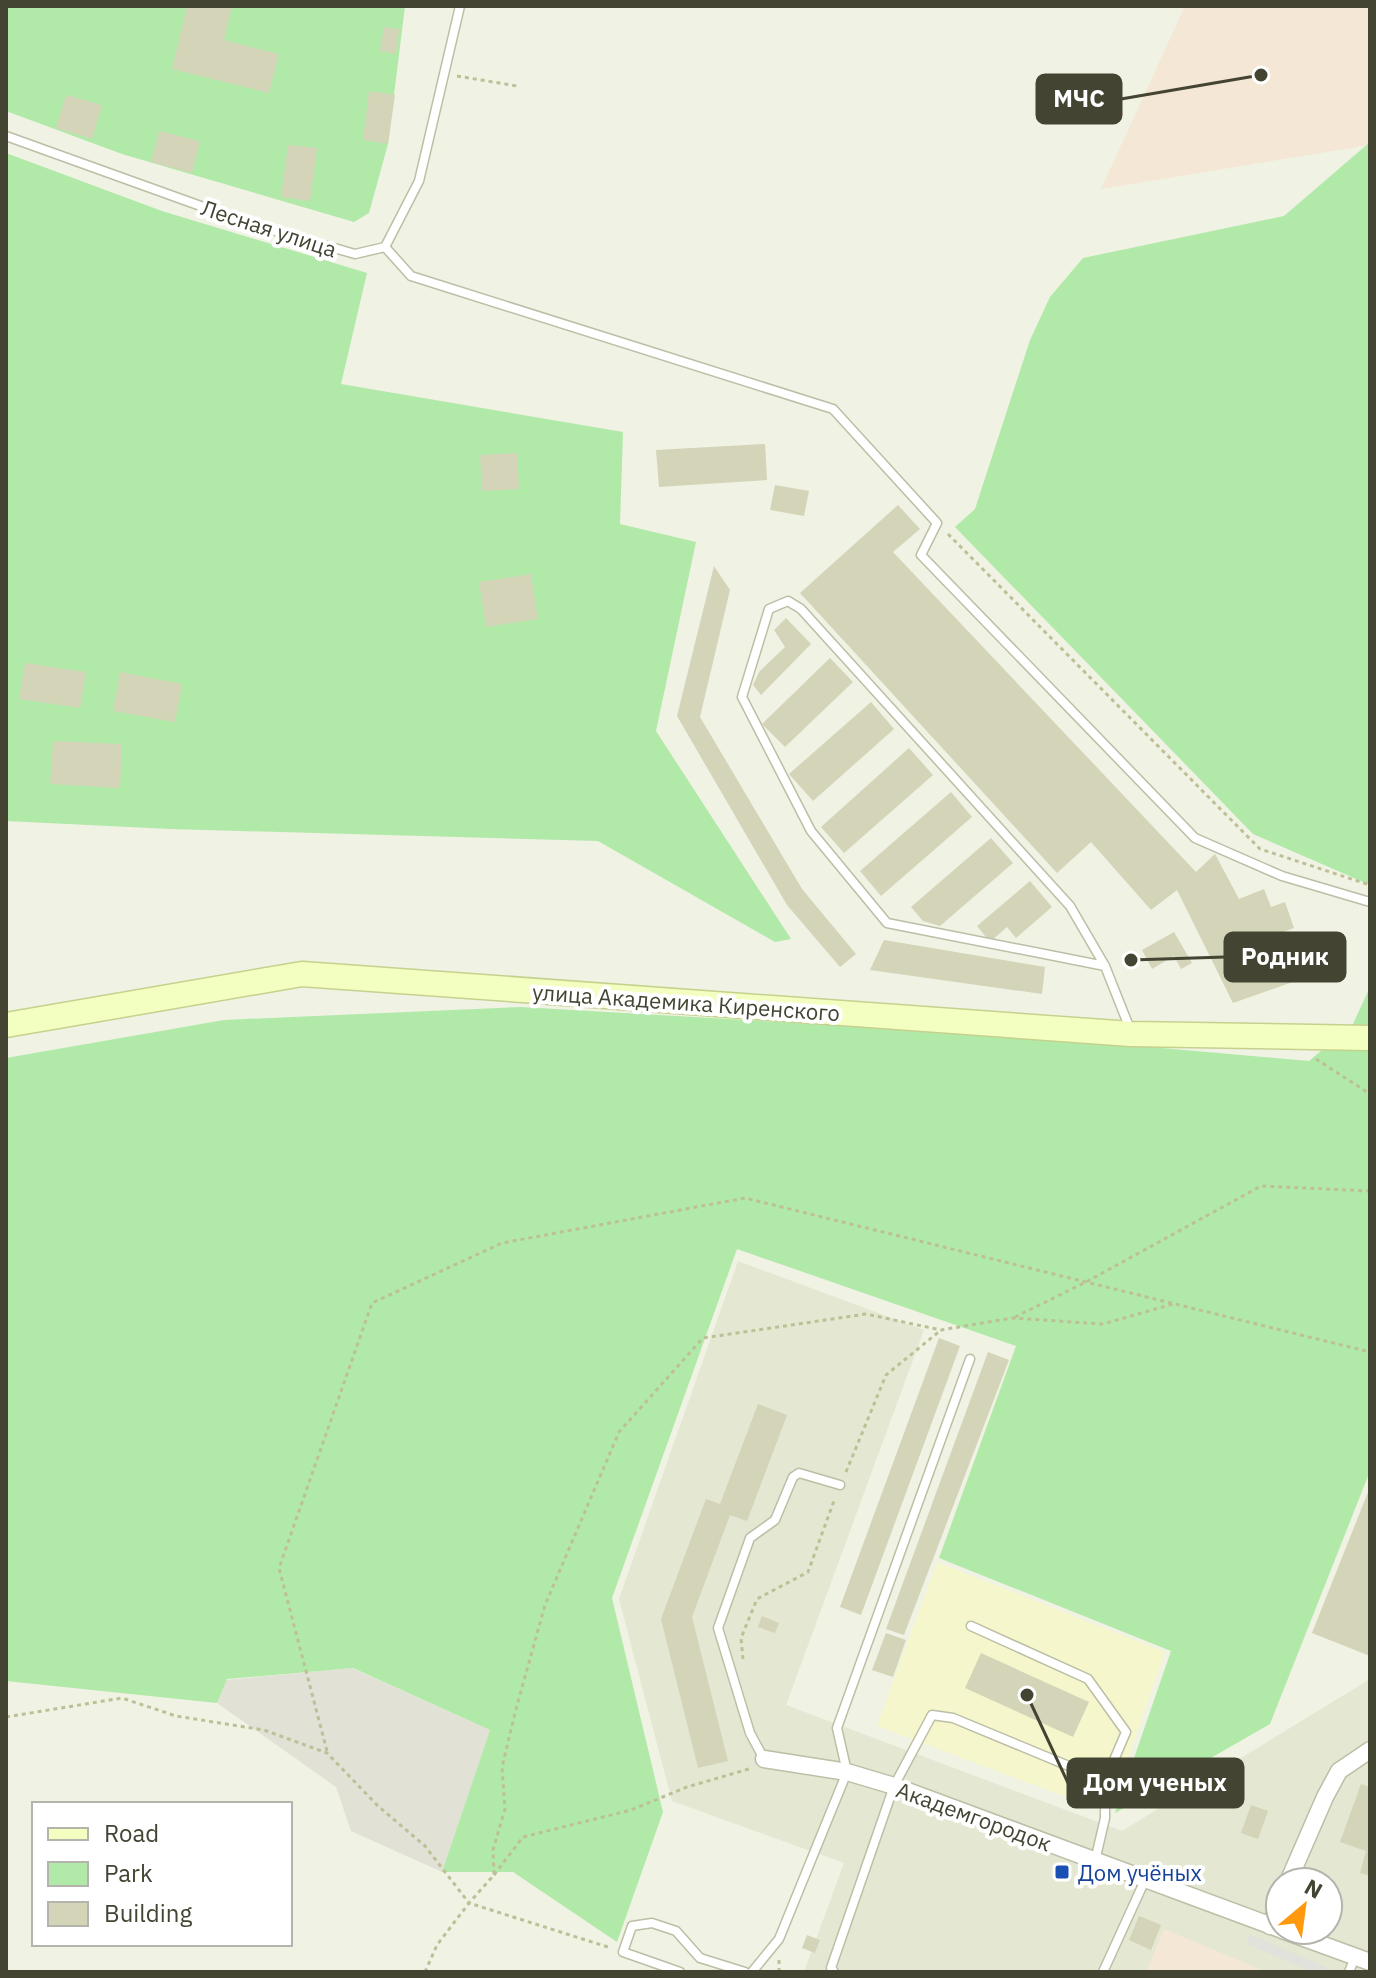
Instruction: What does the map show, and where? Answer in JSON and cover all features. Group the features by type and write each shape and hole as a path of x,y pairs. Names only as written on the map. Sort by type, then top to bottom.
{"main road":[{"name":"улица Академика Киренского","path":"6,1025 302,974 1131,1034 1370,1038"}],"street":[{"path":"1295,1866 1339,1771 1370,1750"},
{"name":"Академгородок","path":"764,1759 847,1772 894,1786 1264,1923"},
{"name":"Академгородок","path":"1319,1946 1358,1963"}],"lane":[{"path":"460,6 419,181 385,247 411,276 833,409 937,523 921,555 1195,838 1282,876 1370,902"},
{"name":"Лесная улица","path":"6,136 248,223 340,250 355,254 385,247"},
{"path":"1105,966 887,923 811,831 742,697 769,609 788,601 801,609 1070,906 1105,966 1131,1034"},
{"path":"752,1972 779,1939 847,1772 837,1728 970,1359"},
{"path":"764,1759 750,1733 718,1628 750,1538 775,1520 793,1477 799,1473 840,1485"},
{"path":"971,1626 1088,1679 1126,1732 1105,1781 1105,1818 1094,1862"},
{"path":"834,1972 831,1968 894,1786 932,1715 953,1718 1105,1781"},
{"path":"1103,1972 1145,1880"},
{"path":"680,1972 623,1952 632,1926 652,1923 676,1931 700,1958 745,1972"}],"path":[{"path":"445,73 517,86"},
{"path":"937,523 1260,849 1370,885"},
{"path":"1283,1037 1370,1094"},
{"path":"1012,1318 1086,1282 1261,1186 1370,1191"},
{"path":"327,1753 279,1568 372,1303 502,1243 745,1198 1370,1352"},
{"path":"494,1875 493,1850 505,1809 502,1767 545,1605 619,1432 703,1338 866,1314 941,1330 1012,1318 1103,1324 1173,1304"},
{"path":"744,1670 741,1638 757,1599 808,1572 886,1375 941,1330"},
{"path":"6,1717 122,1698 176,1716 264,1730 327,1753 378,1806 425,1846 469,1903 623,1952"},
{"path":"425,1972 437,1945 523,1837 631,1810 687,1787 750,1768 764,1759"}],"shaded area":[{"path":"1185,6 1370,6 1370,145 1101,189"},
{"path":"738,1261 924,1330 786,1705 1122,1831 1370,1679 1370,1972 804,1972 844,1863 672,1801 619,1599"},
{"path":"937,1562 1165,1652 1109,1813 877,1726"},
{"path":"352,1668 490,1730 442,1872 351,1831 336,1787 217,1703 226,1680"},
{"path":"1164,1929 1267,1972 1146,1972"},
{"path":"1250,1934 1264,1940 1264,1946 1277,1946 1337,1972 1312,1972 1246,1944"}],"green space":[{"path":"6,6 405,6 388,144 369,213 354,222 122,154 6,111"},
{"path":"1370,142 1370,885 1253,834 955,527 975,509 1030,340 1050,297 1083,258 1284,216"},
{"path":"6,153 162,211 367,273 341,384 623,432 620,524 696,542 656,731 791,939 775,942 598,841 170,829 6,821"},
{"path":"1370,987 1370,1471 1270,1724 1115,1813 1171,1651 939,1558 1016,1346 737,1249 612,1598 663,1812 617,1942 513,1872 442,1872 490,1730 353,1668 227,1679 217,1703 6,1681 6,1058 224,1020 520,1007 1025,1036 1309,1061 1353,1024"}],"building":[{"path":"187,6 232,6 224,40 279,54 269,93 172,69"},
{"path":"384,27 399,29 396,54 380,51"},
{"path":"369,91 395,95 388,144 363,140"},
{"path":"66,95 102,105 92,139 56,128"},
{"path":"159,131 200,141 192,173 151,162"},
{"path":"288,145 317,148 310,201 281,197"},
{"path":"765,444 767,480 659,487 656,450"},
{"path":"517,453 519,489 482,491 480,455"},
{"path":"775,485 809,491 804,516 770,510"},
{"path":"898,505 920,529 893,552 1196,872 1215,854 1239,899 1264,889 1271,907 1285,902 1294,928 1229,951 1238,968 1290,949 1304,978 1233,1003 1177,890 1151,910 1091,842 1057,873 800,593"},
{"path":"714,566 730,590 700,717 802,889 856,954 840,967 787,905 677,716"},
{"path":"531,574 538,619 486,627 479,582"},
{"path":"786,618 811,644 761,695 753,685 759,672 785,647 774,630"},
{"path":"830,658 853,682 785,747 762,724"},
{"path":"25,663 86,672 80,708 19,699"},
{"path":"120,672 182,684 175,722 113,711"},
{"path":"871,702 894,729 813,801 789,774"},
{"path":"53,741 122,744 120,788 50,784"},
{"path":"909,748 933,775 844,853 821,827"},
{"path":"951,792 972,817 881,896 860,871"},
{"path":"991,838 1013,863 940,926 923,921 911,907"},
{"path":"1030,881 1052,907 1016,938 1007,927 990,942 977,926"},
{"path":"1174,932 1192,963 1181,969 1174,956 1152,969 1142,950"},
{"path":"884,940 1045,967 1042,994 870,970"},
{"path":"939,1338 960,1346 861,1615 840,1607"},
{"path":"988,1352 1009,1360 904,1635 886,1629"},
{"path":"758,1404 787,1415 747,1521 730,1515 692,1617 728,1761 698,1768 661,1619 706,1499 720,1504"},
{"path":"1370,1487 1370,1656 1312,1633"},
{"path":"762,1616 779,1623 775,1633 758,1627"},
{"path":"886,1633 906,1640 893,1677 872,1670"},
{"path":"981,1653 1089,1702 1073,1737 965,1688"},
{"path":"1361,1784 1370,1787 1370,1876 1360,1873 1366,1851 1340,1842"},
{"path":"1251,1805 1268,1811 1258,1839 1241,1833"},
{"path":"1139,1916 1161,1925 1151,1950 1129,1940"},
{"path":"807,1935 820,1940 815,1953 802,1948"}],"place":[{"name":"МЧС","path":"1261,75"},
{"name":"Родник","path":"1131,960"},
{"name":"Дом ученых","path":"1027,1695"},
{"name":"Дом учёных","path":"1062,1872"}]}
